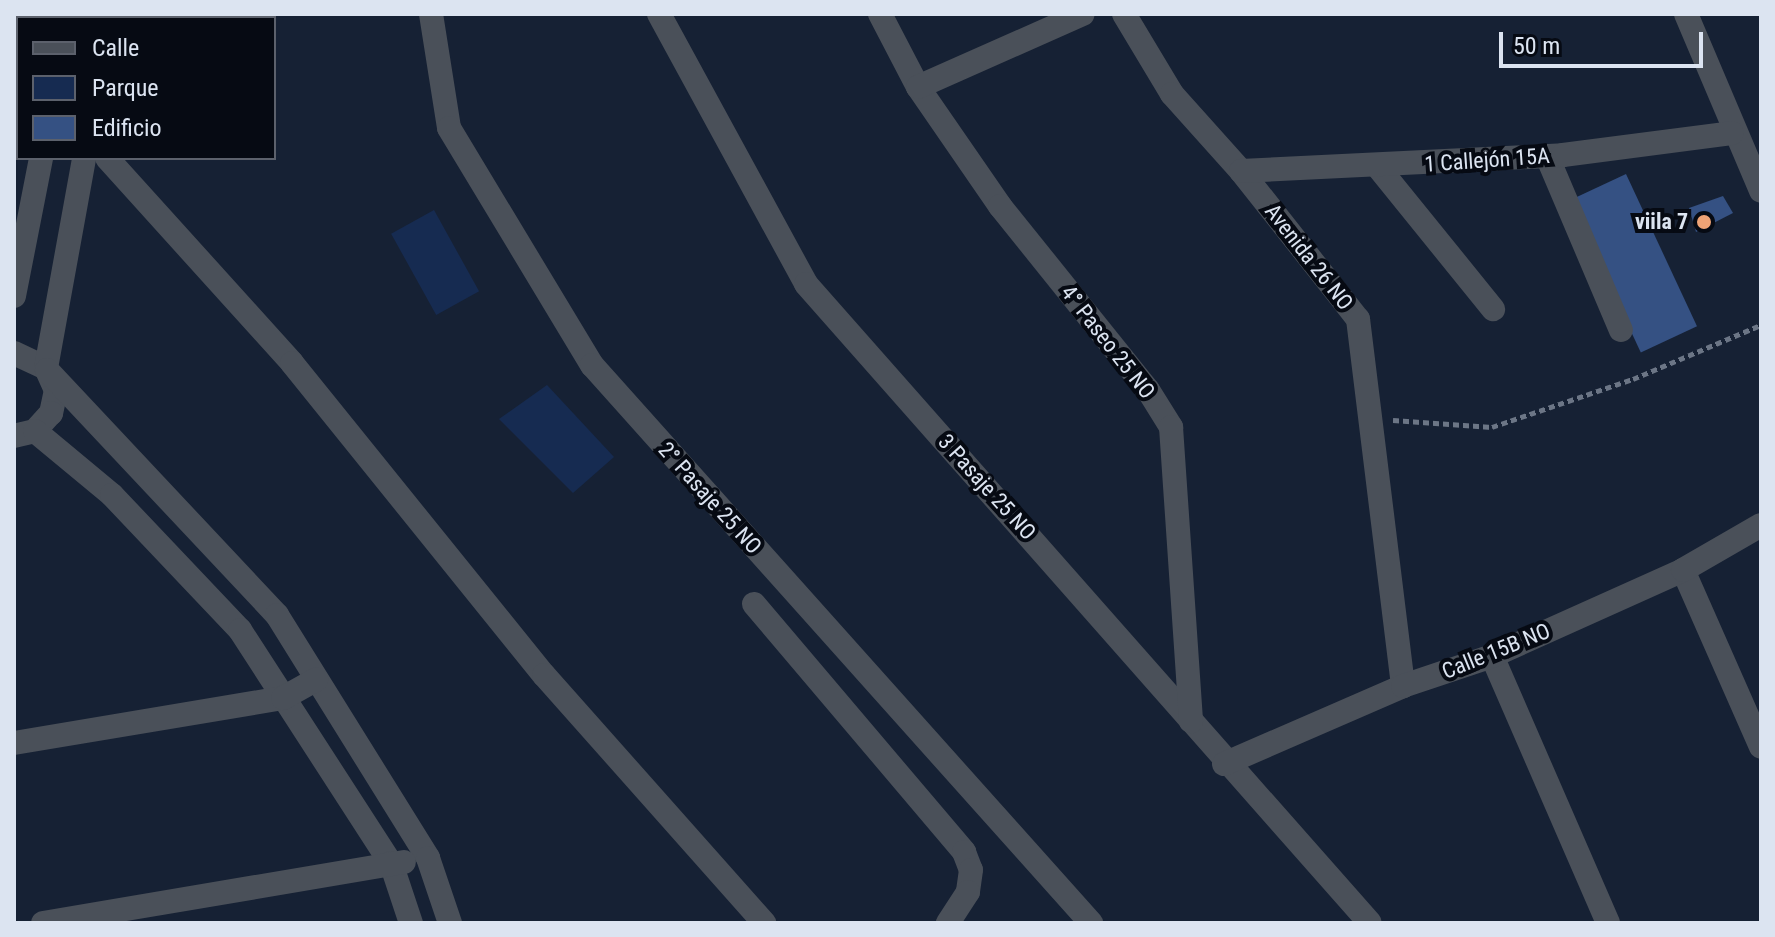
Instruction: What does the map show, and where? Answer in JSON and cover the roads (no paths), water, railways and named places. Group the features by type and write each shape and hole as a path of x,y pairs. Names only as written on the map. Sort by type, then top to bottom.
{"street":[{"name":"2° Pasaje 25 NO","path":"431,14 449,128 592,365 1091,923"},
{"name":"3 Pasaje 25 NO","path":"659,14 806,284 1191,721 1224,764 1370,923"},
{"name":"4° Paseo 25 NO","path":"880,14 918,87 1000,206 1148,390 1171,427 1191,721"},
{"path":"918,87 1083,14"},
{"name":"Avenida 26 NO","path":"1124,14 1172,94 1241,171 1358,319 1403,686"},
{"path":"1686,14 1732,133 1761,191"},
{"name":"1 Callejón 15A","path":"1241,171 1378,167 1547,156 1732,133"},
{"path":"1547,156 1621,330"},
{"path":"14,296 41,160"},
{"path":"84,160 47,369 56,390 51,413 25,433 112,495 240,630 391,863 411,923"},
{"path":"109,160 292,363 544,675 764,923"},
{"path":"1378,167 1493,309"},
{"path":"14,353 47,369 277,615 428,858 450,923"},
{"name":"Calle 15B NO","path":"1224,764 1403,686 1492,656 1683,570 1761,525"},
{"path":"1683,570 1761,747"},
{"path":"754,604 964,852 971,870 968,892 948,923"},
{"path":"1492,656 1608,923"},
{"path":"14,743 283,698 316,680"},
{"path":"43,923 428,858"}],"place":[{"name":"viila 7","path":"1704,222"}]}
